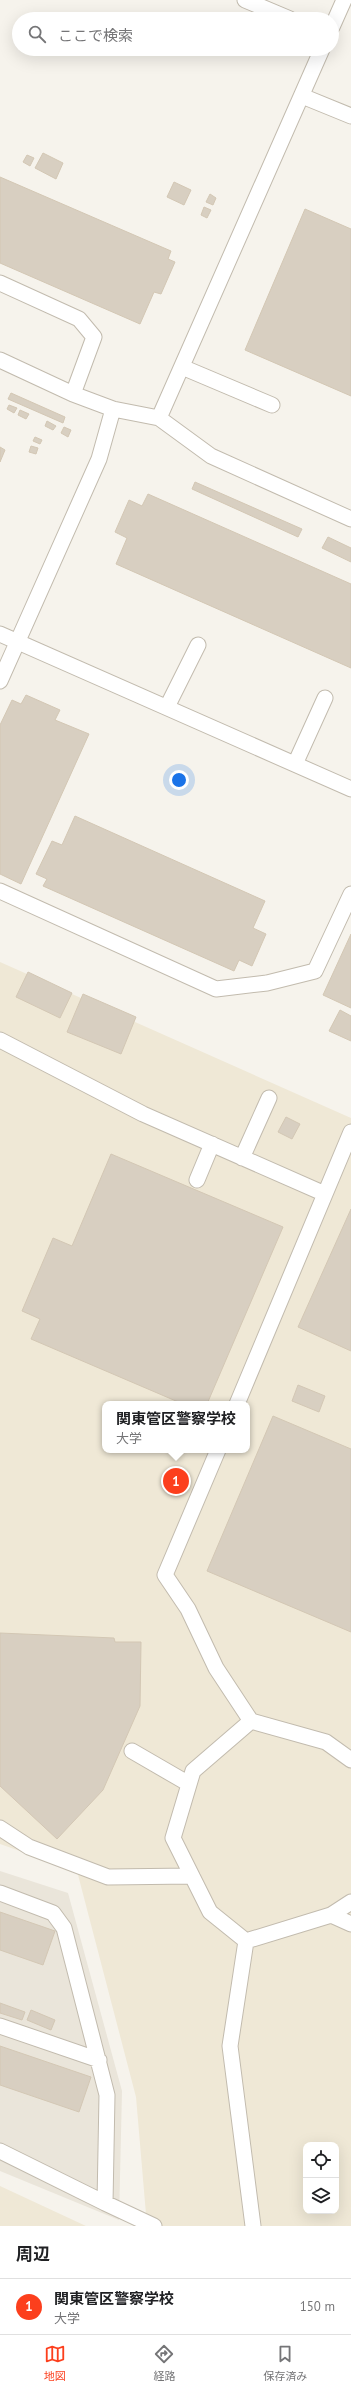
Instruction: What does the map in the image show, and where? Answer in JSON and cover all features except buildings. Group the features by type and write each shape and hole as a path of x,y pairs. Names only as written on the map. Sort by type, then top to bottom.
{"lane":[{"path":"245,0 273,12"},
{"path":"339,12 344,0"},
{"path":"159,418 319,56"},
{"path":"302,96 351,116"},
{"path":"0,283 78,320 94,337 73,394"},
{"path":"0,360 73,394 113,408 159,418 211,456 351,519"},
{"path":"182,367 272,405"},
{"path":"0,680 99,459 113,408"},
{"path":"0,634 351,789"},
{"path":"167,707 198,645"},
{"path":"295,764 325,698"},
{"path":"0,891 216,990 267,983 315,971 351,894"},
{"path":"0,1040 143,1114 325,1194"},
{"path":"242,1158 269,1098"},
{"path":"238,1401 351,1132"},
{"path":"197,1180 212,1144"},
{"path":"217,1453 165,1575 188,1609 216,1668 251,1721 326,1742 351,1760"},
{"path":"246,1941 210,1912 173,1838 193,1771 251,1721"},
{"path":"132,1751 189,1784"},
{"path":"0,1828 29,1847 108,1877 192,1876"},
{"path":"0,1893 53,1913 64,1928 107,2095 105,2203"},
{"path":"246,1941 331,1915 351,1902"},
{"path":"331,1915 351,1924"},
{"path":"246,1941 230,2046 253,2226"},
{"path":"0,2026 99,2060"},
{"path":"0,2151 154,2226"}],"shaded area":[{"path":"0,962 351,1118 351,2226 147,2226 136,2097 77,1871 0,1844"},
{"path":"0,1871 68,1893 122,2091 119,2220 0,2171"},
{"path":"0,2186 86,2226 0,2226"}],"place":[{"name":"関東管区警察学校","path":"176,1481"}]}
